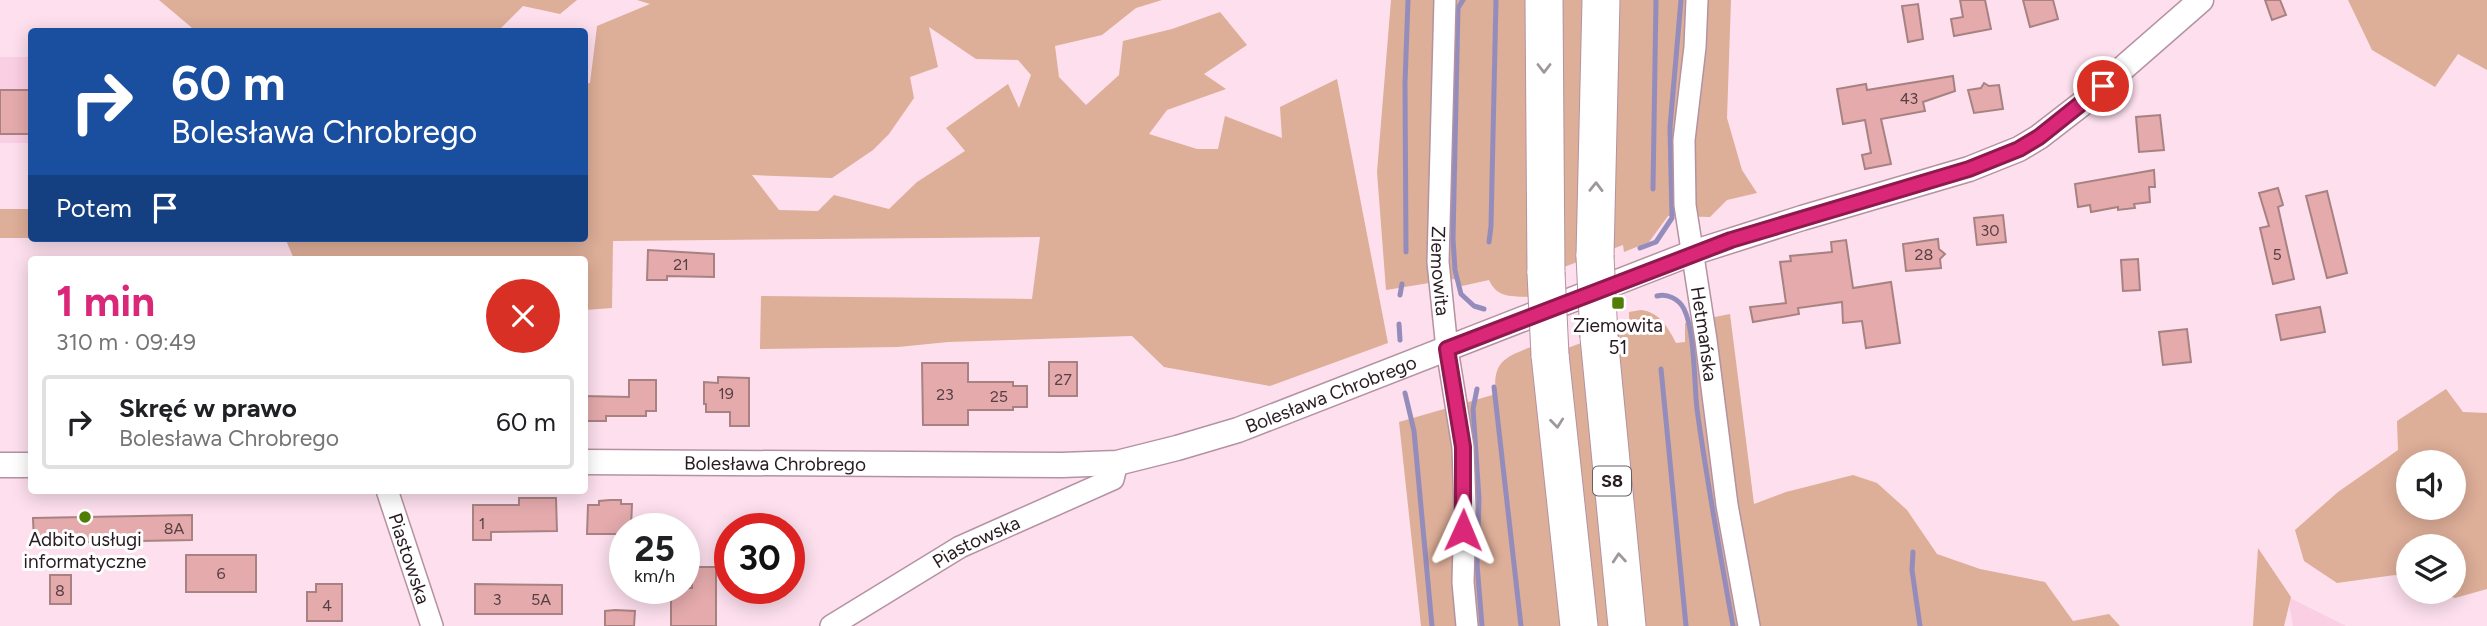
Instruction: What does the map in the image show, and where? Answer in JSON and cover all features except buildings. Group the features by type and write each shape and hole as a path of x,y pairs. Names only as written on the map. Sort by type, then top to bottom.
{"highway":[{"name":"S8","path":"1544,0 1549,355 1579,626"},
{"name":"S8","path":"1601,0 1595,256 1599,337 1627,626"}],"street":[{"name":"Ziemowita","path":"1445,0 1438,262 1447,349 1463,447 1465,508 1462,582 1467,626"},
{"name":"Hetmańska","path":"1697,0 1684,161 1685,205 1727,505 1749,626"},
{"name":"Bolesława Chrobrego","path":"588,461 1062,465 1117,463 1177,448 1238,430 1692,253 1969,169 2019,149 2083,103 2201,0"},
{"name":"Piastowska","path":"831,626 960,547 1113,479 1117,463"},
{"path":"0,465 28,465"},
{"name":"Piastowska","path":"388,494 432,626"}],"shaded area":[{"path":"159,0 577,0 560,14 523,6 501,28 191,27"},
{"path":"637,0 1162,0 1136,8 1102,35 1055,46 1059,77 1086,105 1119,75 1123,41 1172,29 1220,12 1247,45 1204,74 1226,89 1167,110 1149,134 1197,149 1218,149 1225,116 1282,138 1280,107 1337,79 1388,343 1270,386 1164,367 1132,336 948,342 898,347 760,349 761,296 1032,299 1040,237 613,241 612,308 588,310 588,256 293,256 287,242 588,242 588,83 597,26 650,4","holes":["929,27 976,59 1018,60 1031,75 1019,108 1008,84 946,128 965,151 917,182 889,209 834,195 818,211 779,210 752,175 832,178 873,150 889,134 914,98 910,77 938,67"]},
{"path":"1391,0 1731,0 1727,118 1742,170 1757,193 1727,200 1710,217 1668,216 1649,242 1624,252 1623,245 1529,280 1529,297 1500,293 1489,280 1462,286 1454,279 1386,290 1377,172"},
{"path":"2348,0 2487,0 2487,70 2458,54 2435,87 2372,50"},
{"path":"0,57 28,57 28,143 0,143"},
{"path":"0,209 28,209 28,238 0,238"},
{"path":"1641,310 1658,317 1676,343 1685,342 1685,323 1730,314 1754,504 1786,492 1853,475 1877,483 1907,510 1937,554 1980,569 2045,582 2073,621 2109,614 2120,626 1421,626 1399,422 1496,394 1498,368 1507,358 1531,347 1533,361 1629,325 1629,312"},
{"path":"2446,389 2463,412 2487,413 2487,589 2466,595 2466,534 2396,534 2396,575 2337,583 2304,561 2295,530 2338,492 2396,451 2396,520 2466,520 2466,450 2398,450 2397,421"},
{"path":"2258,548 2291,597 2284,626 2253,626"},
{"path":"2288,597 2346,626 2293,626"}],"waterway":[{"path":"1406,252 1405,83 1408,0"},
{"path":"1463,0 1458,8 1453,239 1455,270 1461,294 1474,306 1484,309"},
{"path":"1489,242 1496,0"},
{"path":"1653,189 1656,0"},
{"path":"1640,248 1656,242 1672,218 1670,127 1681,0"},
{"path":"1400,295 1402,284"},
{"path":"1657,296 1665,295 1676,300 1682,305 1688,319 1697,409 1733,626"},
{"path":"1399,324 1400,340"},
{"path":"1661,369 1686,626"},
{"path":"1494,387 1521,626"},
{"path":"1477,389 1473,409 1479,499 1477,564 1482,626"},
{"path":"1405,393 1414,431 1432,626"},
{"path":"1913,552 1912,570 1920,626"}],"place":[{"name":"Ziemowita 51","path":"1618,303"},
{"name":"Adbito usługi informatyczne","path":"85,517"}],"route":[{"path":"1463,530 1463,447 1447,349 1692,253 1969,169 2019,149 2053,127 2103,86"}]}
